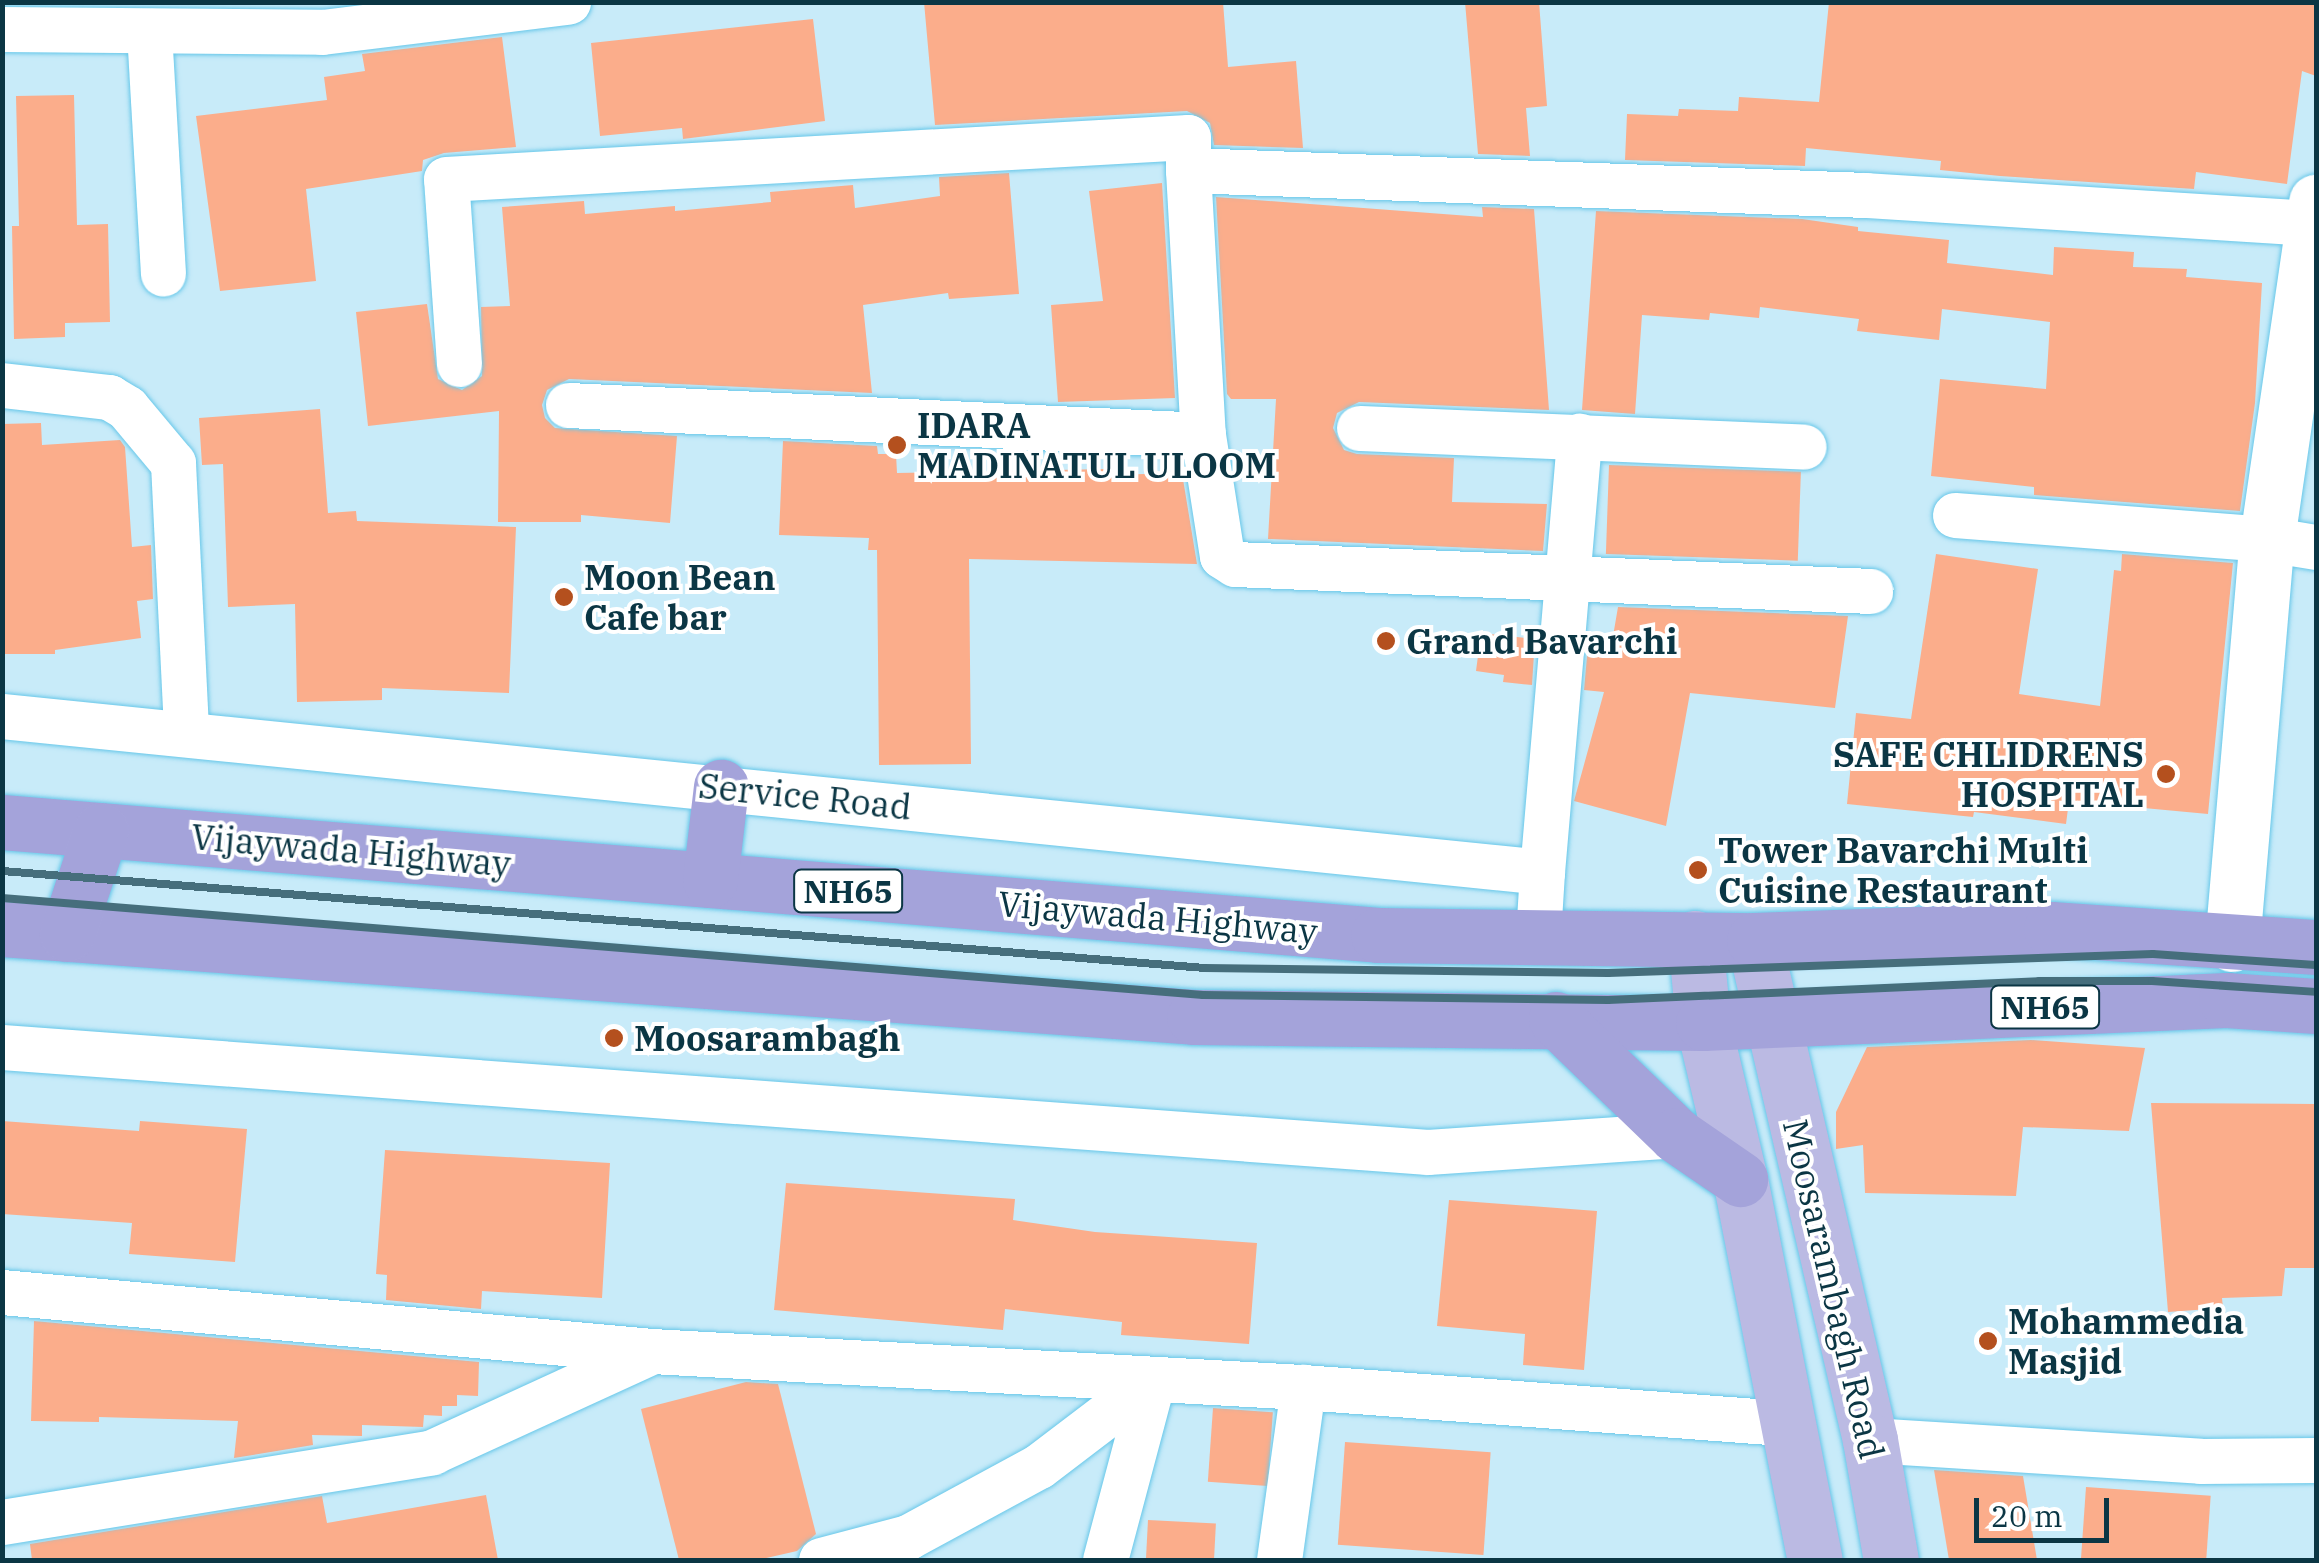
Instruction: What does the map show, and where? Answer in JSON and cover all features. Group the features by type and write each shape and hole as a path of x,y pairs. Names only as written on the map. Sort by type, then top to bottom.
{"highway":[{"path":"710,880 721,787"},
{"name":"Vijaywada Highway","path":"2,822 1378,935 1754,940 2050,929 2316,948"},
{"path":"67,934 102,830"},
{"name":"NH65","path":"2,930 1194,1017 1703,1023 2226,1000 2316,1006"},
{"path":"1556,1019 1676,1135 1740,1179"}],"main road":[{"name":"Moosarambagh Road","path":"1696,938 1703,1023 1740,1179 1815,1560"},
{"name":"Moosarambagh Road","path":"1754,940 1870,1440 1891,1560"}],"street":[{"path":"2,29 149,30 568,2"},
{"path":"149,30 163,274"},
{"path":"459,364 446,179 1188,137 1203,434 1216,544 1222,556 1234,564 1567,575 1870,592"},
{"path":"1188,170 2314,216 2292,543 2232,944"},
{"path":"2,385 109,397 126,408 173,463 186,732"},
{"path":"568,405 1203,434"},
{"path":"1360,428 1804,447"},
{"path":"1538,936 1579,436"},
{"path":"1955,515 2292,543"},
{"name":"Service Road","path":"2,716 1542,872"},
{"path":"2,1047 1428,1152 1676,1135"},
{"path":"2,1292 652,1350 1303,1387 1790,1424"},
{"path":"2,1522 432,1452 652,1350"},
{"path":"820,1560 908,1537 1023,1475 1153,1379"},
{"path":"1105,1560 1153,1379"},
{"path":"1279,1560 1303,1387"},
{"path":"1870,1440 2200,1461 2316,1460"}],"building":[{"path":"924,2 1223,2 1228,67 1296,61 1303,148 1214,145 1210,123 1187,111 935,125"},
{"path":"1465,2 1539,2 1547,106 1526,108 1530,156 1478,154"},
{"path":"1829,2 2316,2 2316,76 2302,71 2287,184 2196,172 2194,189 2000,176 1940,170 1941,161 1806,148 1805,166 1625,160 1627,114 1678,116 1679,109 1738,111 1739,97 1819,102"},
{"path":"813,19 825,121 683,139 682,128 600,136 591,43"},
{"path":"502,37 516,147 444,153 423,160 422,171 306,189 316,281 220,291 196,116 327,100 324,77 365,71 362,54"},
{"path":"74,95 77,225 108,224 110,322 65,323 65,337 14,339 12,226 19,226 16,96"},
{"path":"1009,173 1019,294 949,299 948,293 863,305 872,393 569,379 547,390 542,405 545,418 555,428 677,436 670,523 581,515 581,522 498,522 499,411 368,426 356,312 427,304 438,379 462,390 482,376 481,307 510,306 502,207 584,201 585,214 675,206 675,211 771,202 770,192 853,185 855,208 940,196 939,177"},
{"path":"1162,183 1175,398 1058,402 1051,305 1103,301 1089,191"},
{"path":"1216,197 1483,217 1482,207 1534,209 1549,410 1359,402 1337,413 1333,428 1344,450 1357,454 1454,458 1452,502 1547,504 1543,551 1268,539 1276,399 1231,399 1227,394"},
{"path":"1596,211 1802,219 1858,227 1858,231 1949,240 1947,263 2053,275 2054,247 2134,252 2133,267 2187,269 2186,277 2262,283 2255,403 2240,511 2034,495 2034,487 1931,476 1940,379 2046,389 2050,322 1942,309 1939,340 1857,331 1859,319 1760,307 1759,318 1710,313 1709,320 1642,315 1635,414 1582,410"},
{"path":"320,409 328,513 356,511 357,521 516,527 509,693 382,688 382,700 297,702 295,604 228,607 223,464 202,465 199,418"},
{"path":"41,423 42,445 120,440 125,447 132,547 151,545 153,599 137,601 141,638 55,650 55,654 2,654 2,424"},
{"path":"783,441 877,446 878,454 896,454 897,473 1108,469 1108,475 1182,473 1197,564 969,559 971,764 879,765 877,550 868,550 869,538 779,535"},
{"path":"1609,465 1801,472 1798,561 1606,554"},
{"path":"1936,554 2038,569 2019,694 2100,706 2114,570 2121,571 2122,554 2233,563 2208,814 2069,801 2066,824 1974,812 1973,817 1847,804 1856,713 1911,719"},
{"path":"1618,607 1848,616 1835,708 1690,693 1666,826 1574,801 1604,692 1584,690 1588,645 1611,648"},
{"path":"1481,633 1535,639 1532,685 1503,682 1504,675 1476,671"},
{"path":"2031,1040 2145,1048 2129,1131 2023,1127 2016,1196 1865,1193 1863,1145 1836,1149 1836,1112 1867,1047"},
{"path":"2151,1103 2316,1104 2316,1268 2285,1268 2282,1296 2222,1298 2223,1308 2168,1312"},
{"path":"2,1121 139,1131 140,1121 247,1129 235,1262 129,1254 132,1223 2,1214"},
{"path":"385,1150 610,1163 602,1298 482,1291 481,1309 386,1300 387,1275 376,1274"},
{"path":"786,1183 1015,1199 1013,1220 1095,1232 1257,1243 1249,1344 1121,1335 1122,1322 1005,1309 1003,1330 774,1310"},
{"path":"1449,1200 1597,1211 1584,1370 1523,1365 1525,1334 1437,1326"},
{"path":"34,1321 479,1362 478,1396 457,1395 457,1406 442,1406 442,1416 424,1415 423,1427 362,1425 362,1436 312,1435 313,1445 234,1458 238,1421 99,1417 99,1422 31,1421"},
{"path":"746,1382 778,1384 816,1534 797,1551 758,1560 679,1560 641,1409"},
{"path":"1213,1408 1273,1412 1268,1486 1208,1482"},
{"path":"1345,1442 1491,1452 1483,1555 1338,1545"},
{"path":"1934,1470 2023,1476 2037,1560 1949,1560"},
{"path":"2086,1487 2211,1496 2206,1560 2081,1560"},
{"path":"486,1495 498,1560 32,1560 30,1544 322,1496 327,1523"},
{"path":"1148,1520 1216,1524 1214,1560 1146,1560"}],"railway":[{"path":"2,871 1204,968 1608,973 2153,954 2316,965"},
{"path":"2,898 1203,995 1608,1000 2039,981 2152,981 2316,992"}],"place":[{"name":"IDARA MADINATUL ULOOM","path":"897,445"},
{"name":"Moon Bean Cafe bar","path":"564,597"},
{"name":"Grand Bavarchi","path":"1386,641"},
{"name":"SAFE CHLIDRENS HOSPITAL","path":"2166,774"},
{"name":"Tower Bavarchi Multi Cuisine Restaurant","path":"1698,870"},
{"name":"Moosarambagh","path":"614,1038"},
{"name":"Mohammedia Masjid","path":"1988,1341"}]}
